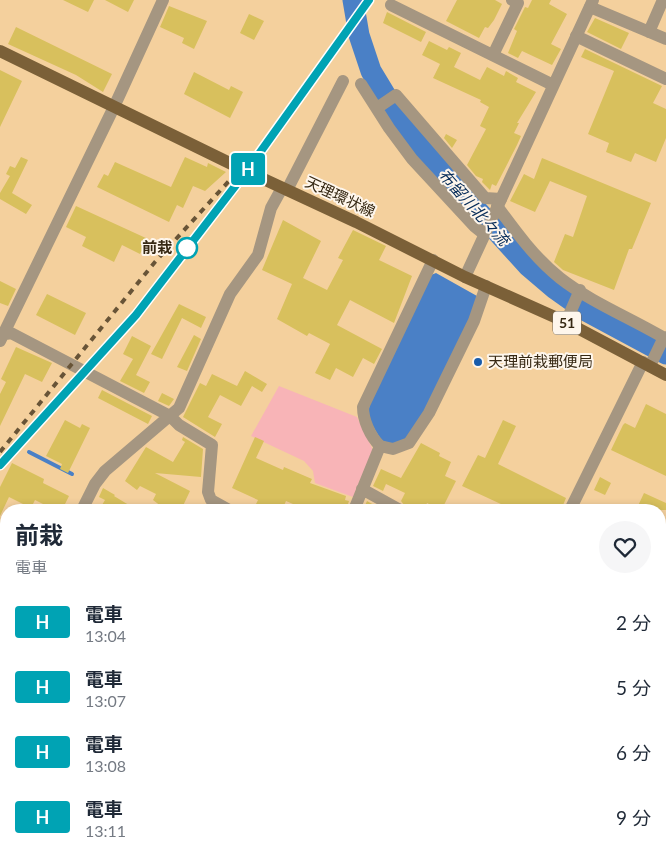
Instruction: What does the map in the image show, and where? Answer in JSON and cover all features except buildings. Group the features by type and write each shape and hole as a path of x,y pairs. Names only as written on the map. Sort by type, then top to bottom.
{"main road":[{"name":"天理環状線","path":"0,51 114,108 434,260 465,277 566,322 666,375"}],"street":[{"path":"1,337 114,108 162,0"},
{"path":"493,55 518,3 512,0"},
{"path":"649,32 662,2"},
{"path":"465,277 591,4 666,39"},
{"path":"391,5 553,84"},
{"path":"576,36 666,79"},
{"path":"85,504 95,484 105,470 179,408 230,294 258,255 271,208 284,189 342,81"},
{"path":"361,84 412,159 474,226 484,234"},
{"path":"377,108 396,95 484,198 498,205 522,240 560,278 665,338 647,364 573,504"},
{"path":"434,260 363,406 363,416 375,441 380,446 393,449 410,443 429,413 466,338 482,302 486,286"},
{"path":"566,322 580,290"},
{"path":"1,337 11,333 170,416 179,425 212,445 208,492 211,500 218,504"},
{"path":"356,504 380,446"},
{"path":"362,489 389,504"}],"shaded area":[{"path":"279,386 357,417 373,450 353,497 315,483 313,471 304,461 251,436"}],"water":[{"path":"436,273 477,296 473,316 426,409 406,439 393,445 381,440 368,418 370,400 431,275"}],"waterway":[{"name":"布留川北々流","path":"353,0 359,35 371,71 397,114 430,158 528,266 555,289 586,311 666,354"},
{"path":"29,452 72,474"}],"railway":[{"path":"0,465 136,315 246,171 368,0"},
{"path":"0,452 155,262 239,170"}],"train":[{"name":"H","path":"0,465 136,315 246,172 369,0"}],"place":[{"name":"前栽","path":"187,248"},
{"name":"天理前栽郵便局","path":"478,362"}]}
